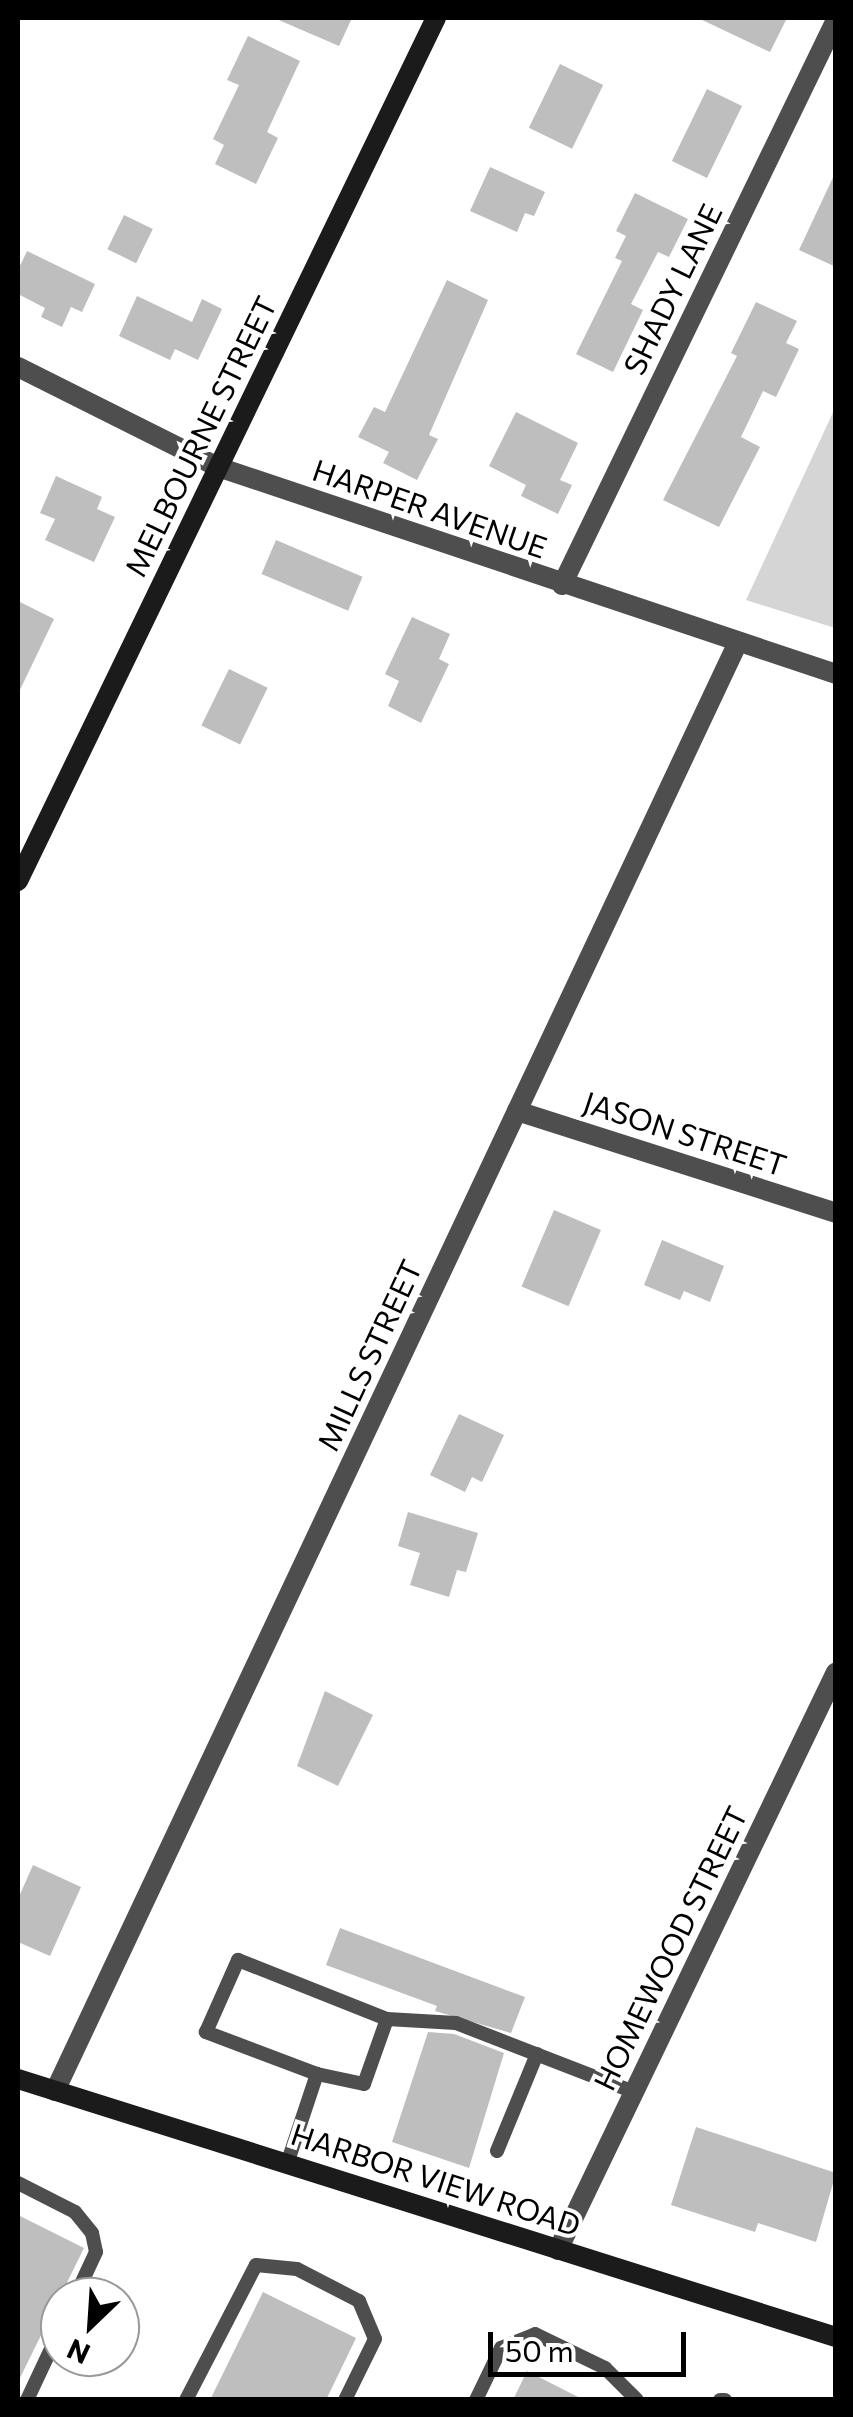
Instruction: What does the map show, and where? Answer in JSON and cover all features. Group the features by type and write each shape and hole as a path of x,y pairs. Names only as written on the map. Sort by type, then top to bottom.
{"street":[{"name":"MELBOURNE STREET","path":"18,881 436,18"},
{"name":"SHADY LANE","path":"562,584 836,20"},
{"name":"HARPER AVENUE","path":"18,367 218,468 736,644 836,674"},
{"name":"MILLS STREET","path":"56,2091 736,644"},
{"name":"JASON STREET","path":"517,1110 836,1213"},
{"name":"HOMEWOOD STREET","path":"558,2250 836,1672"},
{"name":"HARBOR VIEW ROAD","path":"18,2079 836,2337"}],"lane":[{"path":"387,2019 364,2084 317,2074 206,2032 238,1960 387,2019 456,2023 634,2092"},
{"path":"498,2151 536,2054"},
{"path":"287,2164 317,2074"},
{"path":"18,2183 74,2212 92,2233 96,2252 84,2277"},
{"path":"186,2400 256,2264 298,2269 359,2301 375,2339 345,2400"},
{"path":"476,2400 501,2348 535,2334 606,2368 638,2400"},
{"path":"28,2400 40,2374"}],"shaded area":[{"path":"835,408 835,628 746,600"}],"building":[{"path":"274,18 352,18 339,46"},
{"path":"698,18 787,18 770,52"},
{"path":"248,36 300,61 267,132 278,138 256,184 215,164 224,145 213,139 239,85 227,80"},
{"path":"560,64 603,85 572,149 529,128"},
{"path":"707,89 742,106 707,178 672,161"},
{"path":"490,167 545,192 534,216 525,213 517,232 470,211"},
{"path":"836,171 836,267 799,250"},
{"path":"635,193 688,219 669,257 658,252 631,304 643,310 613,372 576,354 622,261 615,258 626,236 616,231"},
{"path":"124,215 153,229 136,263 107,249"},
{"path":"27,251 95,284 82,312 71,307 62,327 41,317 45,308 18,294 18,270"},
{"path":"447,280 488,300 429,435 438,439 417,480 383,463 389,452 358,437 374,407 385,412"},
{"path":"137,296 192,322 202,299 222,309 198,360 175,349 170,360 119,336"},
{"path":"756,302 797,321 786,343 799,349 776,397 763,391 741,437 760,447 719,527 663,500 737,356 731,353"},
{"path":"516,412 578,443 560,480 572,485 558,514 521,496 526,485 489,466"},
{"path":"56,476 102,497 97,509 115,517 94,562 45,540 55,519 40,513"},
{"path":"276,540 363,577 348,611 262,574"},
{"path":"18,601 54,619 18,694"},
{"path":"412,617 450,634 439,659 449,664 421,723 388,706 399,681 385,674"},
{"path":"229,669 268,688 240,744 201,726"},
{"path":"554,1210 601,1230 569,1306 522,1286"},
{"path":"662,1240 724,1266 710,1302 684,1291 680,1300 644,1285"},
{"path":"459,1414 504,1435 482,1482 472,1477 465,1492 430,1475"},
{"path":"408,1512 478,1533 466,1572 457,1570 449,1597 410,1585 420,1553 398,1546"},
{"path":"325,1691 373,1715 338,1786 297,1766"},
{"path":"33,1865 81,1887 50,1956 18,1942 18,1899"},
{"path":"340,1928 525,1997 511,2033 435,2011 437,2006 326,1965"},
{"path":"428,2032 454,2034 504,2053 469,2168 392,2142"},
{"path":"696,2127 836,2173 816,2242 758,2223 755,2232 671,2205"},
{"path":"18,2215 84,2248 70,2277 40,2277 40,2337 18,2382"},
{"path":"263,2292 356,2338 326,2400 210,2400"},
{"path":"527,2371 584,2400 513,2400"}]}
